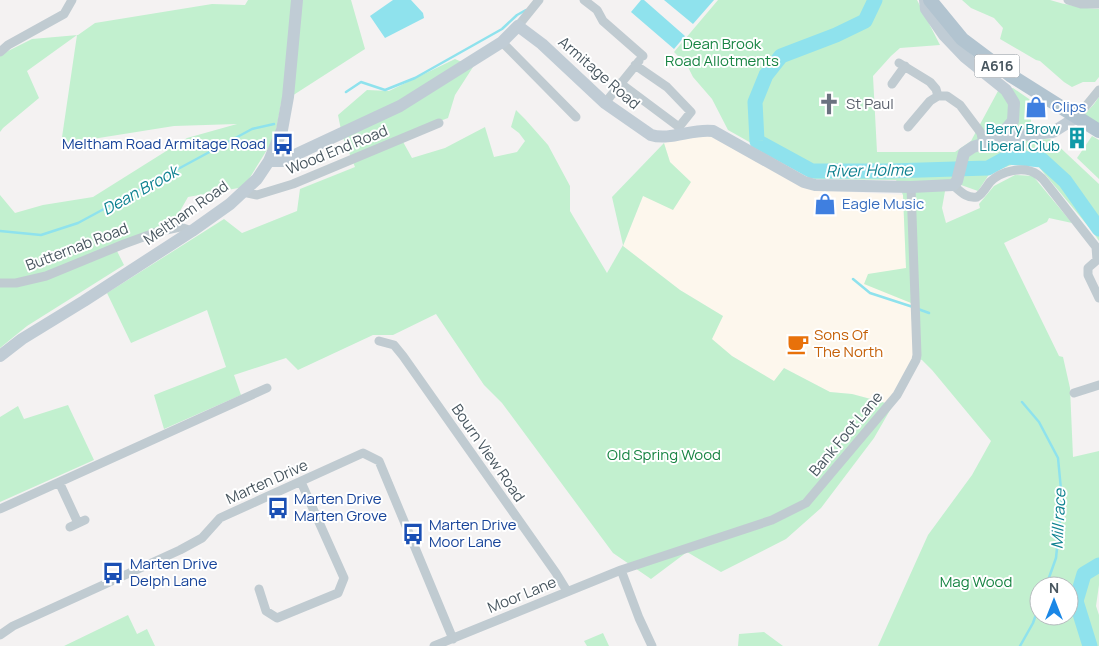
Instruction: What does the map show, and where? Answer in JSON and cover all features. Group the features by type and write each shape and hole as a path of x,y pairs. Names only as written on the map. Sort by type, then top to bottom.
{"main road":[{"name":"Meltham Road","path":"0,356 22,339 192,231 230,204 257,179 269,161 282,130 288,97 297,0"},
{"path":"925,0 926,9 944,35 965,57 1006,90 1014,103 1013,121 997,139"},
{"name":"A616","path":"930,0 962,39 1010,75 1099,131"},
{"path":"269,161 282,161 400,106 502,42 518,26"},
{"name":"Armitage Road","path":"518,26 542,44 605,103 656,137 679,130 714,131 804,182 815,185 911,187 956,181"},
{"path":"956,181 964,153 968,150 997,139 1016,136 1056,135 1077,116"}],"street":[{"path":"0,52 8,45 64,14 72,0"},
{"path":"518,26 539,0"},
{"path":"584,0 597,10 603,21 645,54 605,103"},
{"path":"1068,0 1081,4 1099,4"},
{"path":"502,42 576,116"},
{"path":"620,83 679,130 690,112 667,87 635,65"},
{"path":"892,84 902,65 930,82 936,89 938,96"},
{"path":"1077,116 1099,90"},
{"path":"908,127 930,101 938,96 947,96 960,105 981,133 983,144"},
{"name":"Wood End Road","path":"243,192 256,195 293,184 439,123"},
{"path":"956,181 965,195 976,197 1003,173 1016,170 1029,171 1038,175 1096,247 1097,260 1088,268 1088,275 1099,298"},
{"name":"Bank Foot Lane","path":"621,570 772,520 806,502 897,395 916,360 911,187"},
{"name":"Butternab Road","path":"0,283 16,284 46,276 157,232 180,227 192,231"},
{"name":"Bourn View Road","path":"379,341 394,345 403,356 567,591"},
{"path":"1074,393 1099,384"},
{"path":"0,509 267,388"},
{"name":"Marten Drive","path":"0,635 13,626 180,550 202,538 220,518 363,453 379,461 453,639"},
{"path":"59,482 78,523"},
{"path":"258,590 266,611 278,618 338,593 344,578 301,482"},
{"path":"621,570 652,646"},
{"name":"Moor Lane","path":"434,646 621,570"}],"shaded area":[{"path":"710,135 815,190 903,195 906,269 868,274 911,303 914,358 887,403 852,394 830,392 784,368 775,382 732,356 711,339 723,316 680,290 623,246 643,196 670,162 664,143"}],"green space":[{"path":"248,0 351,0 365,49 281,103 275,137 244,187 188,197 172,225 114,245 124,265 27,326 0,348 0,195 15,213 43,205 93,197 187,138 237,124 174,126 61,144 77,35 95,23 212,4 245,5"},
{"path":"718,0 917,0 940,45 900,48 873,76 877,152 955,152 971,141 998,91 1013,88 1032,101 1030,140 1051,139 1099,184 1099,241 1038,166 1014,164 990,173 978,191 947,180 942,208 946,223 980,208 979,204 994,186 1015,175 1033,176 1072,223 1049,218 1047,222 1004,243 1059,356 1063,357 1070,388 1073,457 1099,451 1099,585 1096,606 1099,615 1099,646 878,646 928,535 972,475 991,441 932,370 922,360 914,358 911,303 864,284 868,274 906,268 903,195 896,180 815,179 728,130 712,99 693,77 687,65 674,52"},
{"path":"962,0 1050,0 1074,6 1099,9 1099,77 1095,82 1083,82 1072,87 1040,61 1000,39 1003,28 994,18 971,8"},
{"path":"77,35 27,71 39,98 0,132 0,55 32,39"},
{"name":"Old Spring Wood","path":"455,59 473,67 455,95 448,118 409,133 402,140 412,158 445,148 485,127 494,157 517,152 525,141 511,127 516,110 548,145 570,186 570,211 607,273 623,245 612,197 664,143 670,162 691,182 673,210 643,196 623,246 680,290 723,316 712,339 732,356 774,381 784,368 830,392 852,394 893,405 874,438 821,508 786,539 721,572 687,552 651,579 613,553 502,403 484,385 436,314 393,335 373,335 298,370 286,358 234,375 241,395 164,429 154,395 226,367 207,310 131,343 107,293 224,219 242,233 297,211 300,189 355,167 342,135 338,115 367,90 389,91"},
{"path":"1099,97 1099,124 1084,115"},
{"path":"1092,136 1099,140 1099,179 1077,158"},
{"path":"68,405 94,460 0,502 0,417 18,406 24,419"},
{"path":"128,615 137,634 147,629 155,646 64,646"},
{"path":"764,632 783,646 738,646 739,634"},
{"path":"603,633 609,646 587,646 584,641"}],"water":[{"path":"393,0 411,0 423,13 424,18 385,38 370,16"},
{"path":"641,0 644,0 685,36 674,49 631,12"},
{"path":"664,0 714,0 693,24"}],"waterway":[{"name":"River Holme","path":"875,0 865,21 836,35 781,56 766,75 755,102 757,141 812,171 988,168 1008,157 1042,160 1065,181 1099,229"},
{"name":"Dean Brook","path":"346,92 361,82 385,90 415,78 502,29 517,15 526,10"},
{"name":"Dean Brook","path":"0,231 41,235 78,223 252,129 274,124"},
{"name":"Mill race","path":"853,279 870,293 913,307"},
{"name":"Mill race","path":"918,309 929,313"},
{"name":"Mill race","path":"1022,402 1039,422 1058,458 1062,500 1056,558 1050,576"},
{"name":"River Holme","path":"1090,646 1076,601 1084,574 1099,565"},
{"name":"Mill race","path":"1020,646 1031,626"}],"place":[{"name":"St Paul","path":"829,104"},
{"name":"Clips","path":"1036,107"},
{"name":"Berry Brow Liberal Club","path":"1077,138"},
{"name":"Meltham Road Armitage Road","path":"283,144"},
{"name":"Eagle Music","path":"825,204"},
{"name":"Sons Of The North","path":"798,344"},
{"name":"Marten Drive Marten Grove","path":"278,508"},
{"name":"Marten Drive Moor Lane","path":"413,534"},
{"name":"Marten Drive Delph Lane","path":"113,573"}],"park label":[{"name":"Dean Brook Road Allotments","path":"722,52"},
{"name":"Mag Wood","path":"976,582"}]}
